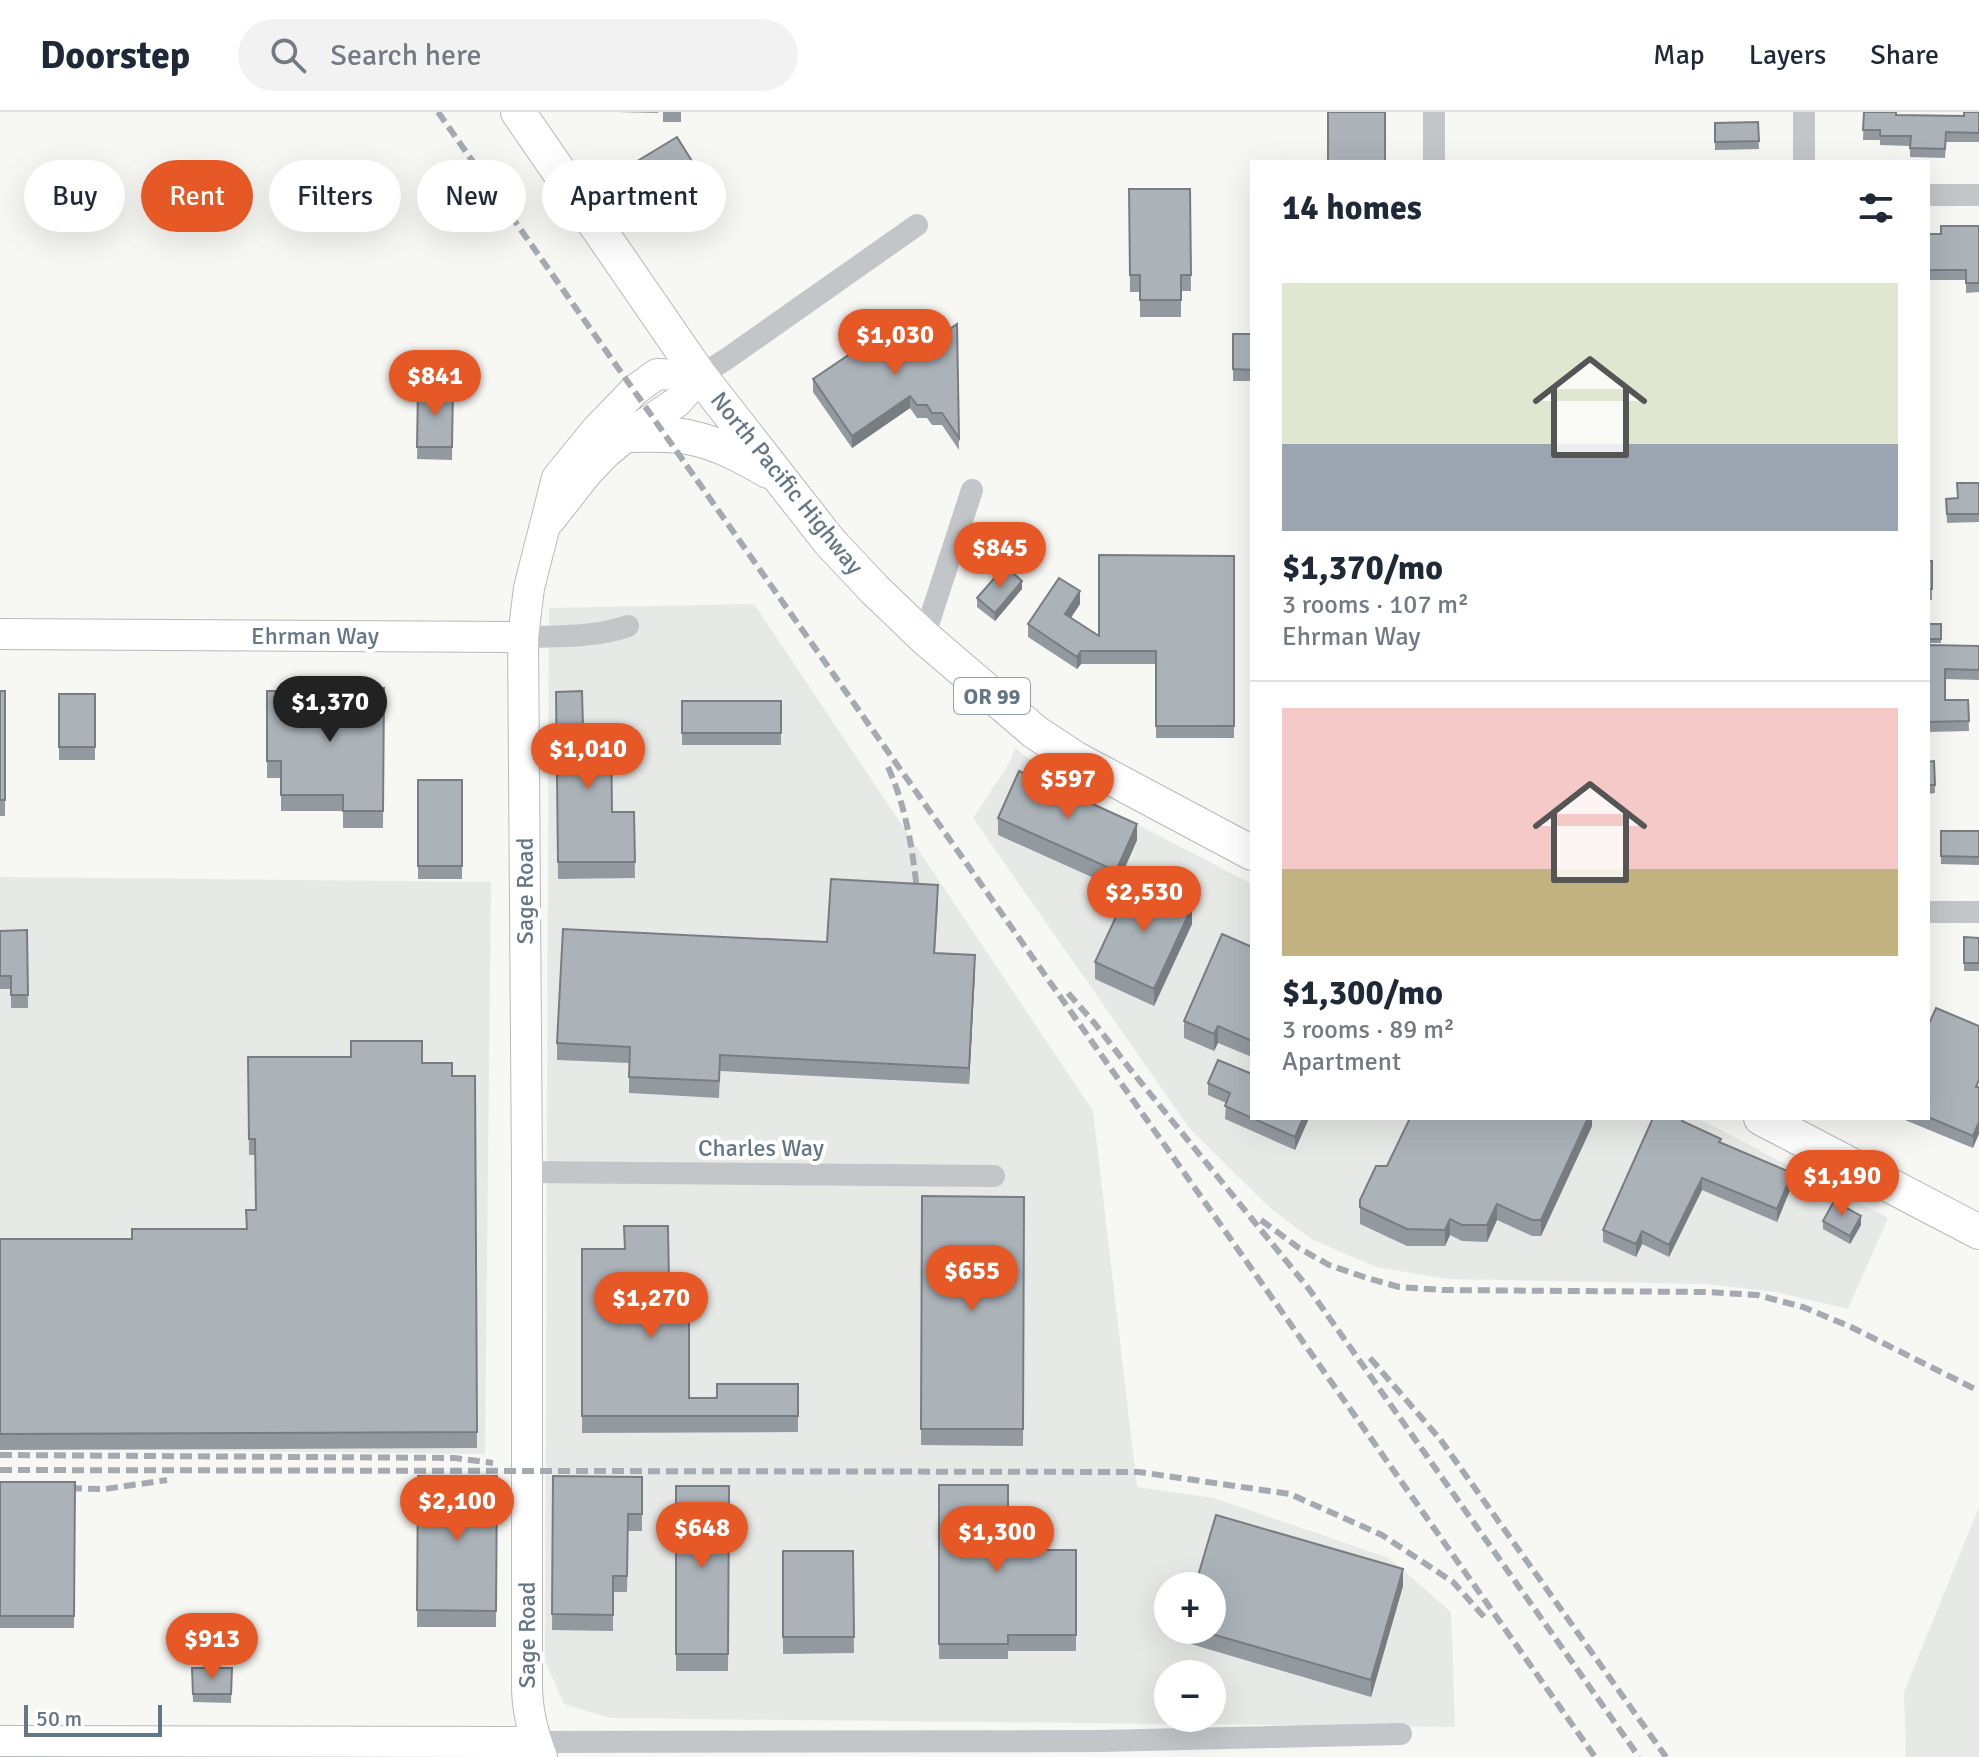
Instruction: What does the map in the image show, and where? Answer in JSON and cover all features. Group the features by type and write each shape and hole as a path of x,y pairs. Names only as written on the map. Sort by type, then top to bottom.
{"main road":[{"name":"North Pacific Highway","path":"518,112 700,376 829,541 874,589 924,637 1042,737 1076,759 1250,852"},
{"name":"Sage Road","path":"539,1749 529,1712 527,1685 523,637 529,588 557,478 596,430 635,390 657,374 700,376"},
{"path":"546,526 606,453 677,402 700,376"},
{"path":"628,435 691,437 737,453 780,477"},
{"name":"Ehrman Way","path":"0,634 523,637"},
{"path":"1769,1120 1793,1126 1979,1232"},
{"path":"0,1741 539,1749"}],"street":[{"path":"1434,112 1434,160"},
{"path":"1804,112 1804,160"},
{"path":"1930,195 1979,195"},
{"path":"700,376 917,225"},
{"path":"924,637 972,490"},
{"name":"Ehrman Way","path":"523,637 606,633 628,626"},
{"path":"1930,912 1979,912"},
{"name":"Charles Way","path":"527,1172 994,1176"},
{"path":"539,1749 1401,1734"}],"shaded area":[{"path":"754,604 1093,1111 1137,1487 1214,1498 1389,1558 1451,1612 1455,1727 1226,1725 1226,1660 1154,1660 1154,1724 609,1718 564,1704 545,1661 549,608"},
{"path":"1015,748 1067,788 1250,883 1250,1120 1702,1120 1888,1218 1848,1309 1776,1292 1706,1284 1448,1279 1376,1267 1311,1239 1270,1208 1190,1129 973,818 1010,762"},
{"path":"0,877 491,882 485,1454 0,1448"},
{"path":"1979,1507 1979,1757 1906,1757 1904,1692"}],"building":[{"path":"1328,112 1385,112 1385,160 1328,160"},
{"path":"1864,112 1964,116 1964,112 1979,112 1979,133 1946,132 1945,149 1910,148 1911,136 1880,136 1880,130 1863,130"},
{"path":"1758,122 1759,141 1715,142 1715,123"},
{"path":"677,137 691,160 639,160"},
{"path":"1129,189 1190,189 1191,275 1181,275 1181,300 1140,300 1140,275 1130,275"},
{"path":"1941,226 1979,226 1979,283 1966,283 1966,270 1930,270 1930,234 1941,234"},
{"path":"906,320 910,325 920,325 932,342 957,324 959,438 942,413 932,413 927,405 917,405 910,396 852,436 813,379 881,333 888,333"},
{"path":"1233,334 1250,334 1250,370 1233,369"},
{"path":"418,389 453,389 452,447 417,447"},
{"path":"1957,483 1979,483 1979,514 1947,514 1946,499 1958,498"},
{"path":"1099,555 1234,556 1234,726 1156,726 1156,651 1081,651 1077,657 1028,624 1059,578 1080,591 1065,614 1099,636"},
{"path":"1930,561 1932,561 1930,589"},
{"path":"1005,566 1022,581 995,613 977,598"},
{"path":"1930,624 1941,624 1941,639 1930,639"},
{"path":"1930,645 1979,646 1979,670 1945,669 1945,700 1968,700 1969,721 1930,722"},
{"path":"344,688 384,688 383,811 343,811 343,795 281,795 281,761 267,761 267,691 343,691"},
{"path":"0,691 5,691 5,800 0,800"},
{"path":"582,691 583,727 611,727 612,812 634,812 635,862 558,862 556,692"},
{"path":"59,694 95,694 95,747 59,747"},
{"path":"682,701 781,701 781,733 682,733"},
{"path":"1934,761 1935,785 1930,785 1930,762"},
{"path":"1019,771 1137,824 1116,871 998,818"},
{"path":"418,780 462,780 462,866 418,866"},
{"path":"1941,831 1979,831 1979,857 1941,856"},
{"path":"831,879 938,885 934,953 975,955 969,1068 720,1055 719,1081 629,1077 630,1047 557,1043 563,929 827,942"},
{"path":"1133,880 1192,907 1154,989 1095,962"},
{"path":"27,930 28,995 11,995 11,976 0,976 0,931"},
{"path":"1222,934 1250,946 1250,1040 1218,1026 1214,1034 1184,1021"},
{"path":"1964,937 1979,938 1979,963 1964,963"},
{"path":"1936,1008 1979,1026 1979,1080 1976,1087 1979,1087 1979,1122 1973,1136 1930,1118 1930,1022"},
{"path":"351,1041 422,1041 422,1063 452,1063 452,1076 475,1076 477,1432 0,1434 0,1239 132,1239 132,1229 247,1229 246,1210 256,1210 255,1139 249,1139 248,1057 351,1057"},
{"path":"1218,1060 1250,1073 1250,1117 1225,1106 1230,1093 1208,1083"},
{"path":"1257,1120 1302,1120 1295,1137"},
{"path":"1409,1120 1587,1120 1541,1220 1532,1220 1497,1204 1487,1225 1462,1225 1450,1219 1445,1230 1407,1229 1360,1207 1360,1200 1376,1166 1387,1166"},
{"path":"1652,1120 1682,1120 1721,1139 1719,1142 1792,1173 1777,1209 1702,1178 1669,1245 1642,1231 1636,1244 1603,1230"},
{"path":"922,1196 1024,1197 1023,1429 921,1429"},
{"path":"1834,1201 1861,1216 1850,1236 1823,1221"},
{"path":"624,1226 668,1226 669,1282 689,1282 689,1398 717,1398 717,1384 798,1384 798,1416 582,1416 582,1249 625,1249"},
{"path":"418,1476 497,1476 496,1611 417,1610"},
{"path":"553,1476 642,1477 642,1514 628,1514 627,1576 613,1576 613,1615 552,1614"},
{"path":"0,1482 75,1482 74,1616 0,1616"},
{"path":"939,1485 1008,1485 1008,1550 1076,1550 1076,1635 1008,1635 1008,1644 939,1644"},
{"path":"676,1486 729,1486 728,1654 676,1654"},
{"path":"1216,1515 1403,1569 1371,1680 1226,1638 1226,1572 1199,1572"},
{"path":"783,1551 853,1551 854,1637 783,1637"},
{"path":"192,1668 232,1668 231,1694 193,1694"}],"railway":[{"path":"438,112 1595,1757"},
{"path":"888,767 905,815 918,899"},
{"path":"1068,993 1309,1289 1639,1757"},
{"path":"1261,1220 1329,1265 1399,1287 1757,1295 1803,1307 1851,1327 1979,1391"},
{"path":"1370,1358 1440,1439 1666,1757"},
{"path":"0,1455 455,1458 493,1463"},
{"path":"0,1470 1139,1472 1290,1494 1382,1535 1453,1582 1486,1619"},
{"path":"52,1488 105,1489 167,1480"}]}
